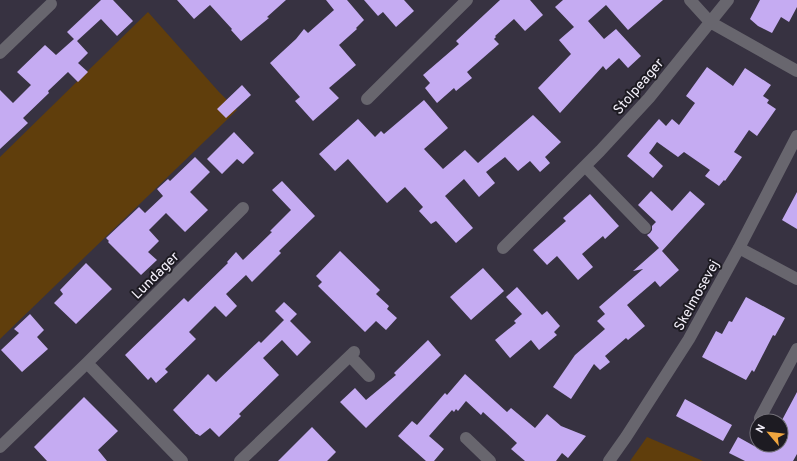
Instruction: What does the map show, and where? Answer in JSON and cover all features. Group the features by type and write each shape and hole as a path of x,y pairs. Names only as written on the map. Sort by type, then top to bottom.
{"street":[{"path":"367,99 467,0"},
{"path":"690,0 710,22 797,71"},
{"name":"Stolpeager","path":"503,248 585,166 652,95 728,0"},
{"path":"0,53 51,4"},
{"name":"Skelmosevej","path":"609,461 689,339 739,248 797,136"},
{"path":"585,166 645,228"},
{"name":"Lundager","path":"0,447 243,208"},
{"path":"739,248 797,279"},
{"path":"763,413 797,349"},
{"path":"240,461 352,354 369,376"},
{"path":"87,363 182,461"},
{"path":"466,438 477,457 490,461"}],"shaded area":[{"path":"148,12 219,92 237,110 0,339 0,157"},
{"path":"647,437 703,461 630,461"}],"building":[{"path":"101,0 113,0 133,21 117,36 101,19 77,41 88,53 78,63 88,72 78,82 68,72 23,118 28,123 0,149 0,90 13,103 31,85 17,72 45,45 56,55 74,39 67,32"},
{"path":"177,0 286,0 267,17 269,18 241,41 210,5 194,19"},
{"path":"326,0 347,0 364,20 356,28 357,29 339,45 356,65 329,88 339,98 313,121 295,101 300,97 270,63 296,39 304,29 308,33 334,10"},
{"path":"364,0 404,0 414,11 396,27 383,12 378,16"},
{"path":"500,0 530,0 543,15 525,31 514,19 495,36 496,37 494,39 499,44 467,72 472,78 456,91 454,88 437,103 425,88 430,83 423,75 459,44 456,41"},
{"path":"563,0 663,0 628,30 606,5 588,21 604,39 616,29 641,56 628,68 619,58 606,70 603,66 560,113 538,88 571,54 559,40 574,27 555,7"},
{"path":"760,0 797,0 797,7 789,22 781,17 772,33 758,26 750,19"},
{"path":"707,67 733,86 745,68 771,85 763,96 769,100 767,103 776,109 757,136 749,130 734,152 742,157 725,181 724,180 719,186 705,176 710,170 684,152 678,157 657,142 649,153 663,166 653,178 627,156 659,119 666,126 672,119 679,125 695,103 686,96"},
{"path":"242,85 251,95 226,118 217,109"},
{"path":"424,100 448,128 424,149 443,169 465,150 478,163 533,115 561,142 545,157 550,163 540,172 530,161 518,171 505,157 486,172 495,183 479,197 464,179 445,196 473,228 456,243 436,221 431,224 419,211 423,207 405,187 387,203 348,159 335,171 319,154 358,119 375,137 381,131 384,134"},
{"path":"234,132 254,153 243,164 237,159 222,174 207,159"},
{"path":"195,157 210,172 190,192 208,210 185,232 166,213 149,230 159,241 148,252 157,260 141,275 108,242 109,241 106,238 139,207 145,213 163,196 157,189 168,179 170,181"},
{"path":"282,181 315,216 279,251 281,253 252,282 246,275 226,294 237,306 226,317 215,306 189,332 196,339 165,369 168,372 156,383 151,377 148,380 125,355 184,298 188,302 228,263 227,262 236,252 243,260 272,232 270,231 291,210 272,190"},
{"path":"651,191 672,211 690,191 705,204 662,251 679,270 660,287 655,281 627,305 645,326 628,340 626,338 605,356 610,362 600,370 594,364 571,399 553,387 575,355 605,329 597,321 605,314 599,307 643,269 633,271 659,248 647,235 650,233 652,226 656,222 638,205"},
{"path":"797,192 797,229 782,220"},
{"path":"590,194 619,226 605,239 603,236 582,254 593,267 578,280 557,256 547,265 533,250 566,221 563,218"},
{"path":"340,251 380,290 376,294 389,306 387,309 397,318 386,330 376,321 365,332 318,286 322,282 316,276"},
{"path":"86,263 112,289 76,324 54,303 63,294 60,290"},
{"path":"483,268 504,291 471,320 450,297"},
{"path":"517,287 542,315 547,311 560,326 554,332 557,335 539,350 531,340 510,358 495,340 516,323 514,321 522,314 506,297"},
{"path":"746,297 785,318 775,336 773,335 754,372 752,370 746,380 702,357 716,331 722,334 729,321 732,322"},
{"path":"284,302 297,314 290,321 311,342 297,356 282,340 263,358 279,375 239,414 241,416 219,437 210,428 200,436 196,434 173,410 208,374 216,382 259,341 261,343 284,320 275,311"},
{"path":"30,314 44,330 37,337 48,349 22,372 1,350 19,333 14,329"},
{"path":"428,340 441,355 366,428 340,402 355,388 366,400 396,375 394,373"},
{"path":"465,374 507,412 511,408 535,428 547,414 561,426 586,436 568,458 562,453 556,461 525,461 511,449 517,443 483,412 481,415 466,401 458,411 456,409 454,412 452,410 429,436 444,449 434,461 426,461 398,436 412,421 417,425 445,393 447,395"},
{"path":"797,392 797,454 793,461 745,461 729,453 738,437 749,443 749,453 789,453 789,413 786,413"},
{"path":"84,397 118,431 98,450 107,461 47,461 34,447"},
{"path":"685,399 732,425 723,441 676,416"},
{"path":"312,427 336,452 327,461 278,461"}]}
